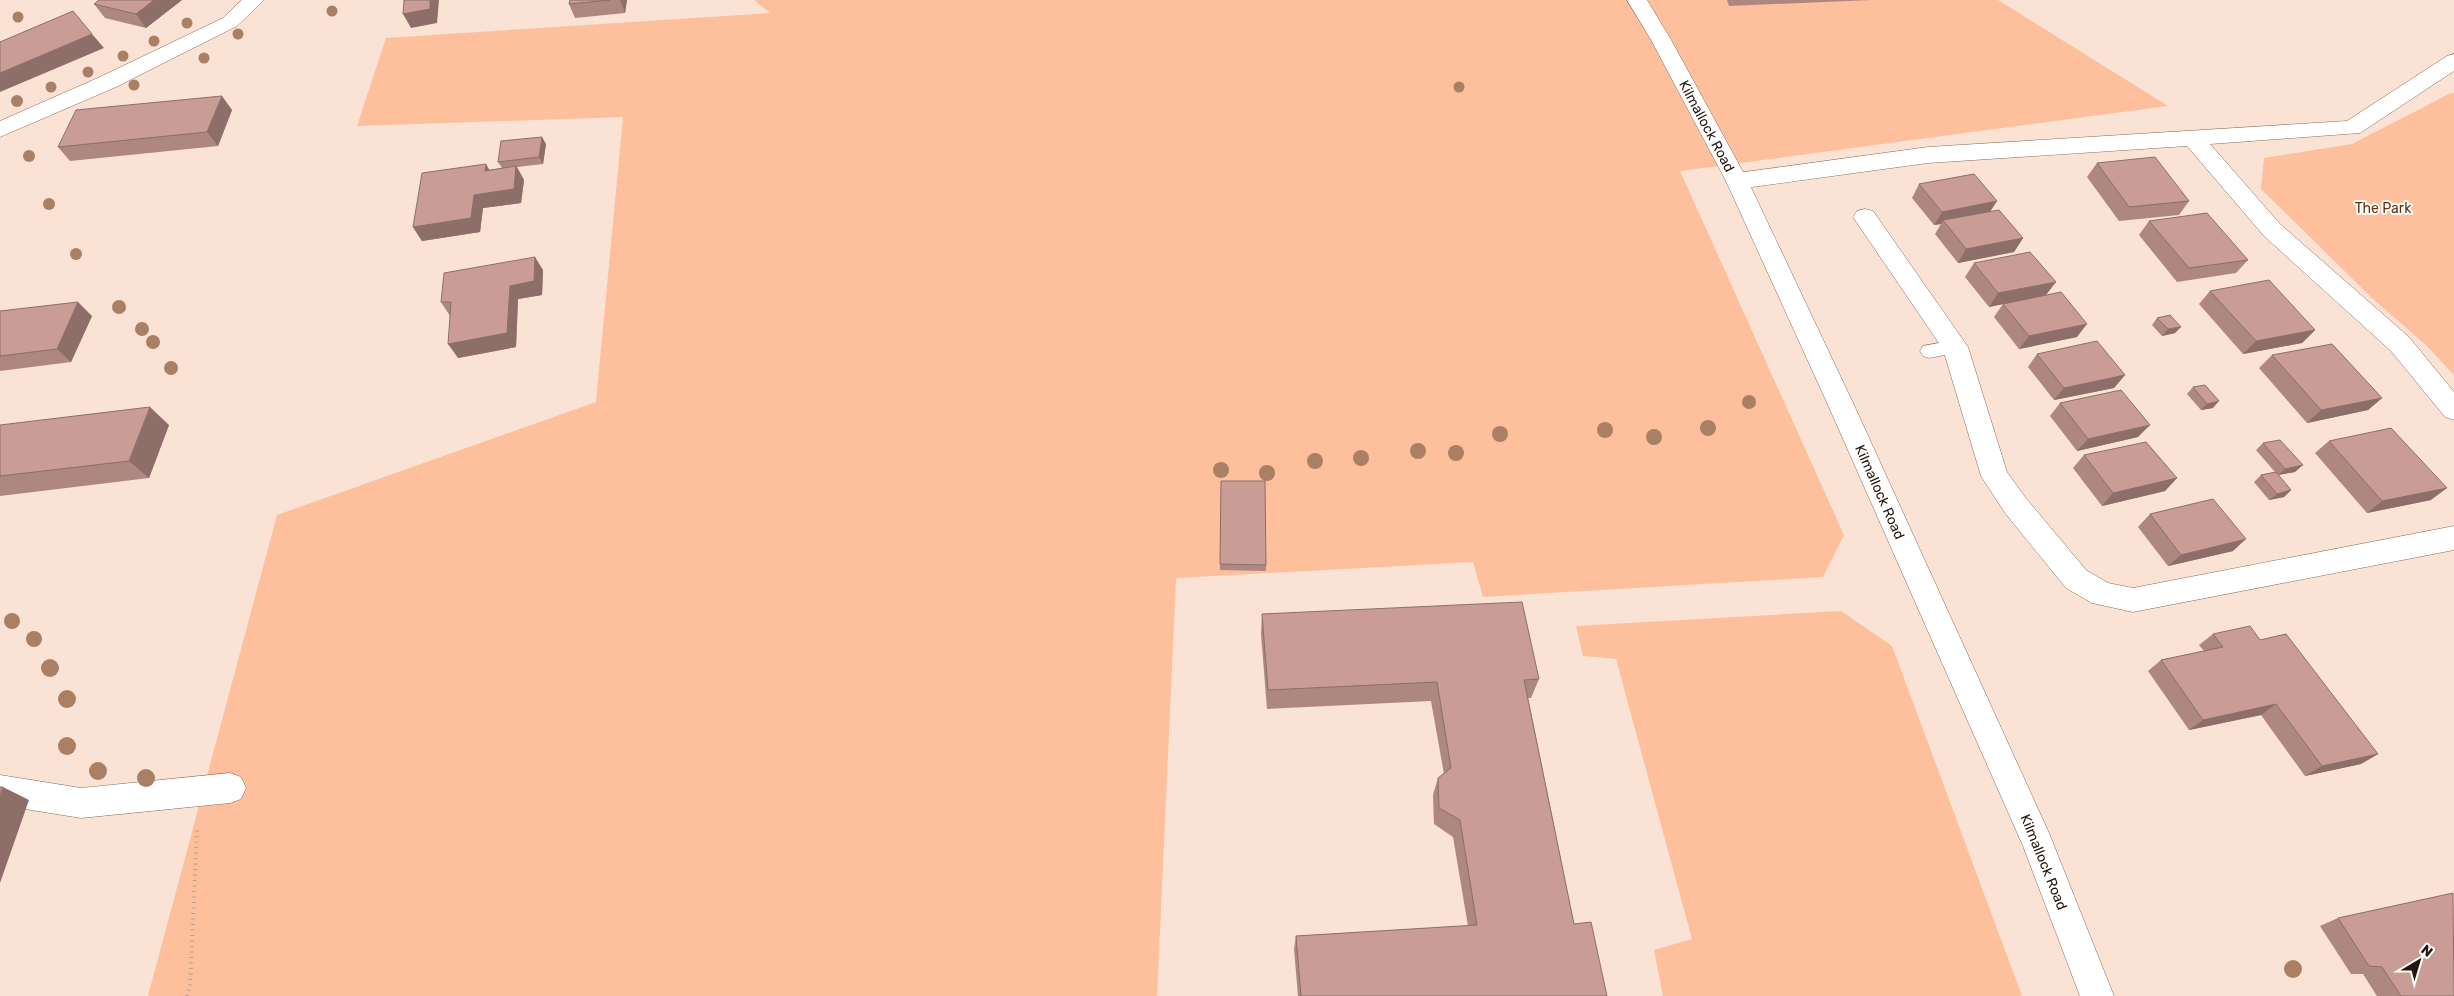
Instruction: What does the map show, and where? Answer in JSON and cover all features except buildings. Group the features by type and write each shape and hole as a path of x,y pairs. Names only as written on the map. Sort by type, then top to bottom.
{"street":[{"path":"0,130 108,82 230,22 254,0"},
{"name":"Kilmallock Road","path":"1637,0 1660,38 1737,181 1841,406 2038,844 2097,996"},
{"path":"1737,181 1928,156 2194,140 2352,128 2453,64"},
{"path":"2194,140 2272,230 2400,344 2454,410"},
{"path":"1865,217 1942,349 1995,476 2015,505 2076,579 2102,594 2133,600 2454,538"},
{"path":"0,790 81,803 230,788"}],"path":[{"path":"187,996 190,986 197,830 230,788"}],"green space":[{"path":"754,0 1998,0 2168,106 1680,171 1844,535 1823,577 1483,597 1473,562 1176,578 1157,996 148,996 277,515 596,402 623,117 357,126 386,38 770,13"},
{"name":"The Park","path":"2454,93 2454,375 2426,345 2373,299 2261,189 2264,158 2352,144"},
{"path":"1841,611 1892,646 2022,996 1663,996 1654,950 1692,939 1616,659 1583,656 1576,626"}]}
